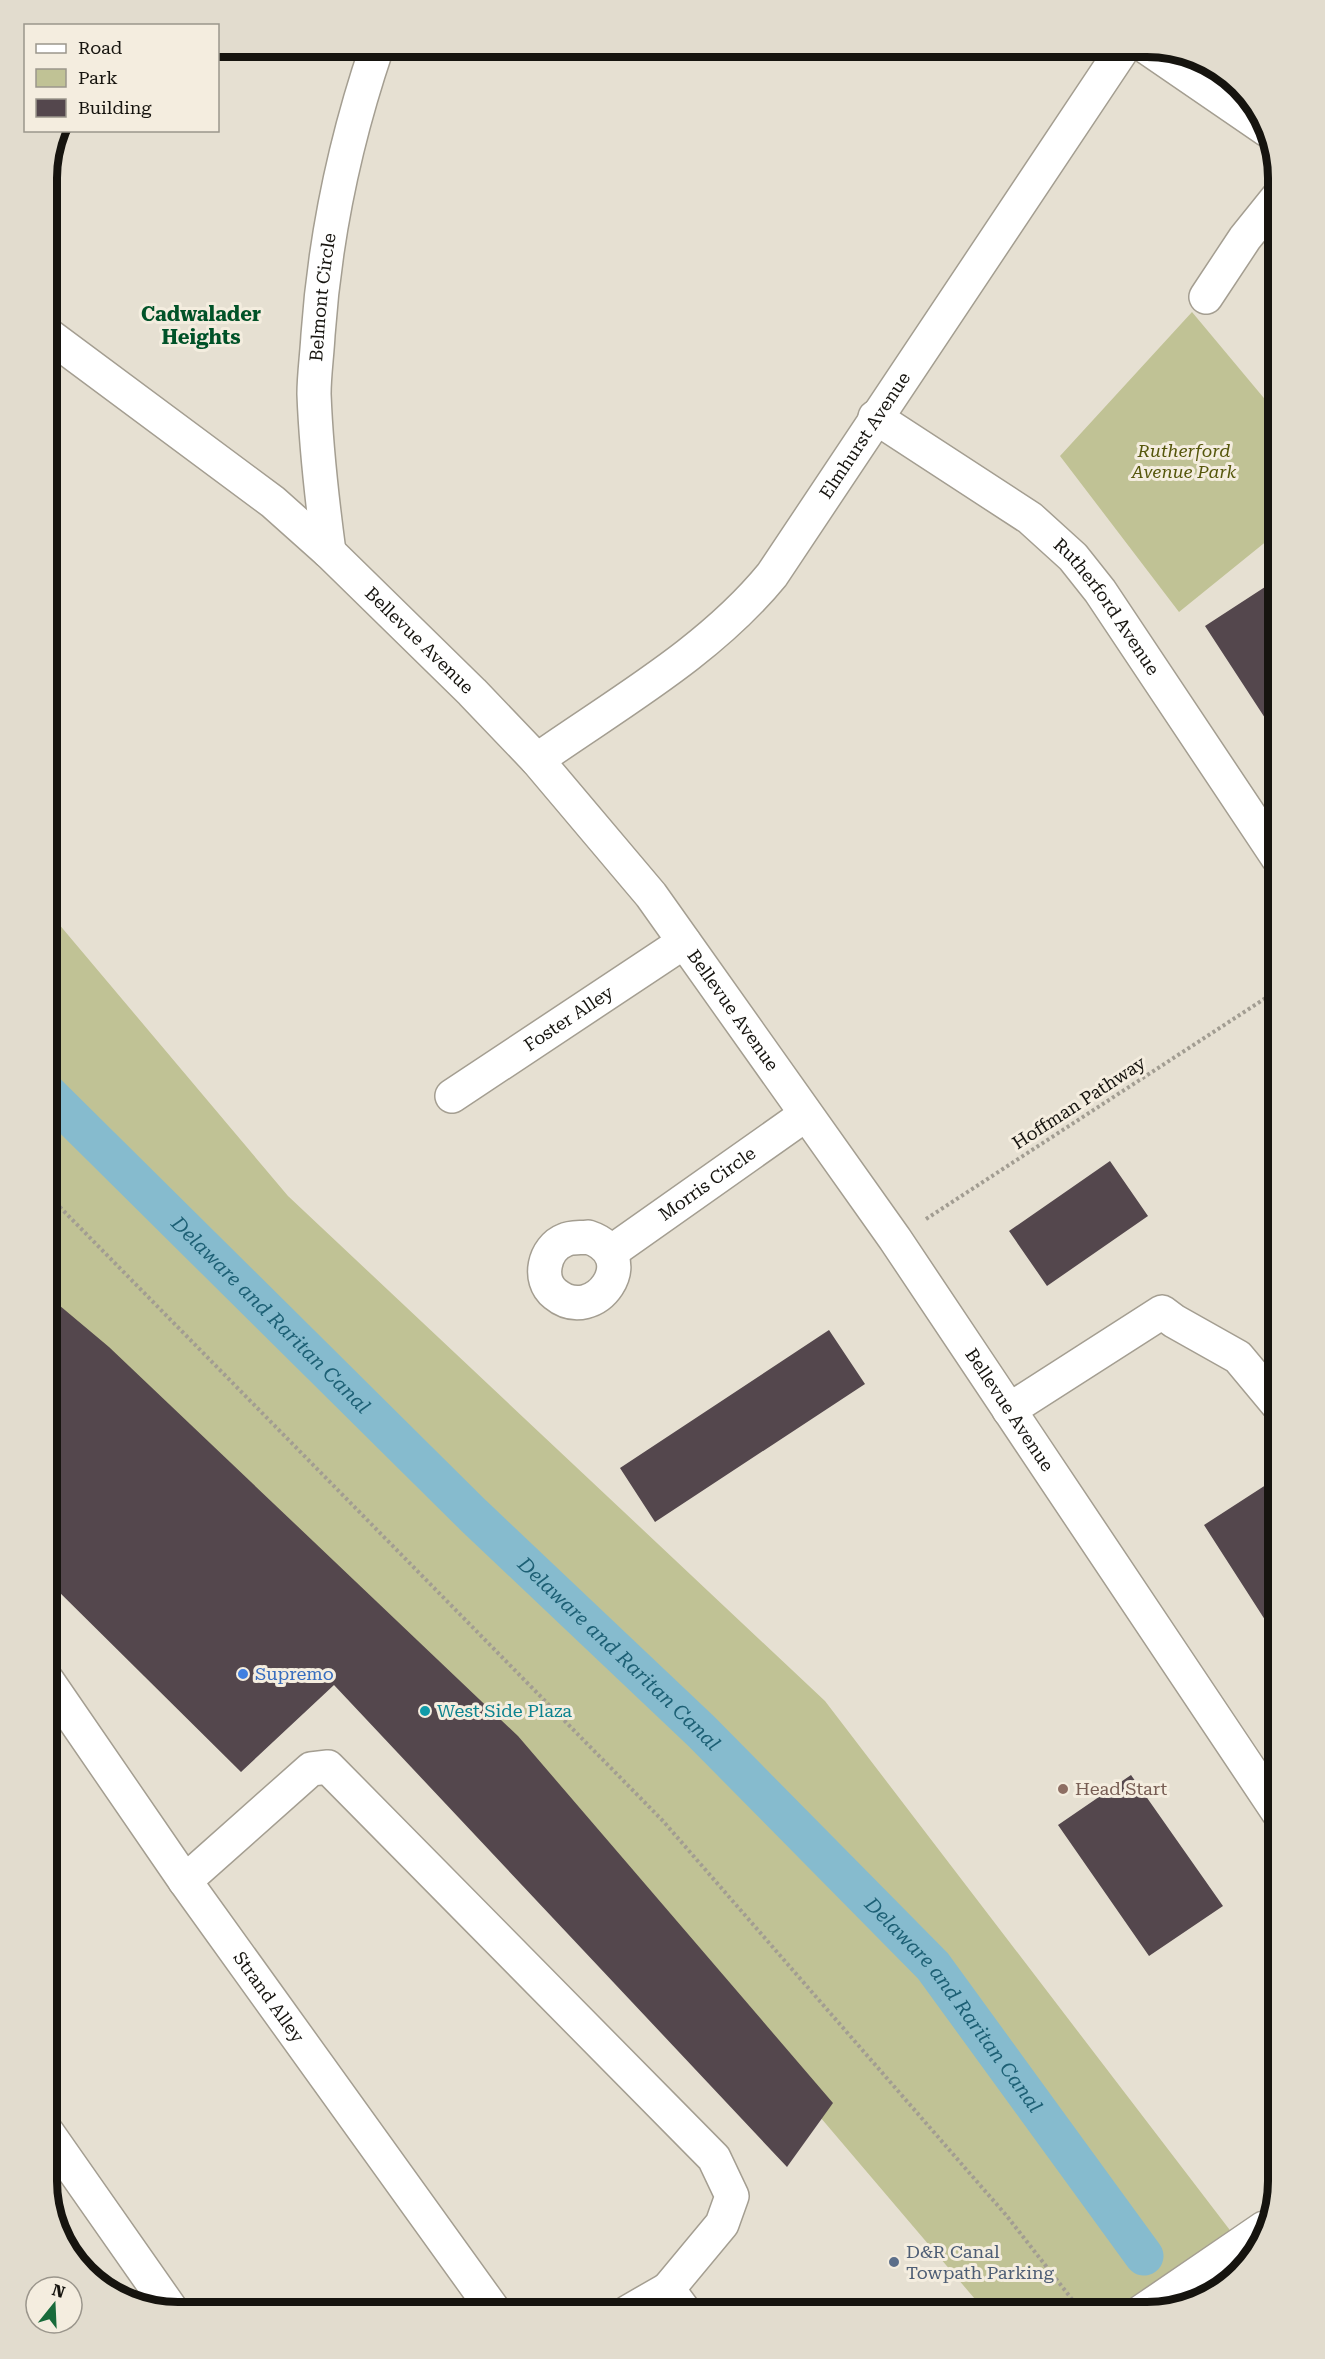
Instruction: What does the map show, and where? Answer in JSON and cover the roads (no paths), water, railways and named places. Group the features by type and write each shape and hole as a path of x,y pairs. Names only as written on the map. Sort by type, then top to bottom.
{"street":[{"name":"Belmont Circle","path":"329,552 317,462 314,391 321,291 336,189 353,118 373,57"},
{"name":"Elmhurst Avenue","path":"537,760 716,635 746,607 772,575 875,417 1117,57"},
{"path":"1162,58 1253,120"},
{"path":"1206,297 1245,238 1268,209"},
{"name":"Bellevue Avenue","path":"57,341 273,502 329,552 472,692 537,760 651,895 895,1239 1009,1410 1266,1768"},
{"name":"Rutherford Avenue","path":"875,417 1030,518 1073,557 1100,591 1268,843"},
{"name":"Foster Alley","path":"452,1096 684,942"},
{"name":"Morris Circle","path":"611,1252 805,1115"},
{"path":"1009,1410 1162,1312 1238,1357 1268,1393"},
{"name":"Strand Alley","path":"57,1696 185,1881 488,2302"},
{"path":"185,1881 310,1769 328,1767 714,2158 732,2196 722,2224 676,2301"},
{"path":"57,2147 167,2302"},
{"path":"1159,2301 1255,2235"}],"waterway":[{"name":"Delaware and Raritan Canal","path":"57,1103 473,1515 701,1731 933,1966 1144,2256"}],"place":[{"name":"Supremo","path":"243,1674"},
{"name":"West Side Plaza","path":"425,1711"},
{"name":"Head Start","path":"1063,1789"},
{"name":"D&R Canal Towpath Parking","path":"894,2262"}],"district":[{"name":"Cadwalader Heights","path":"201,326"}],"park label":[{"name":"Rutherford Avenue Park","path":"1184,461"}]}
